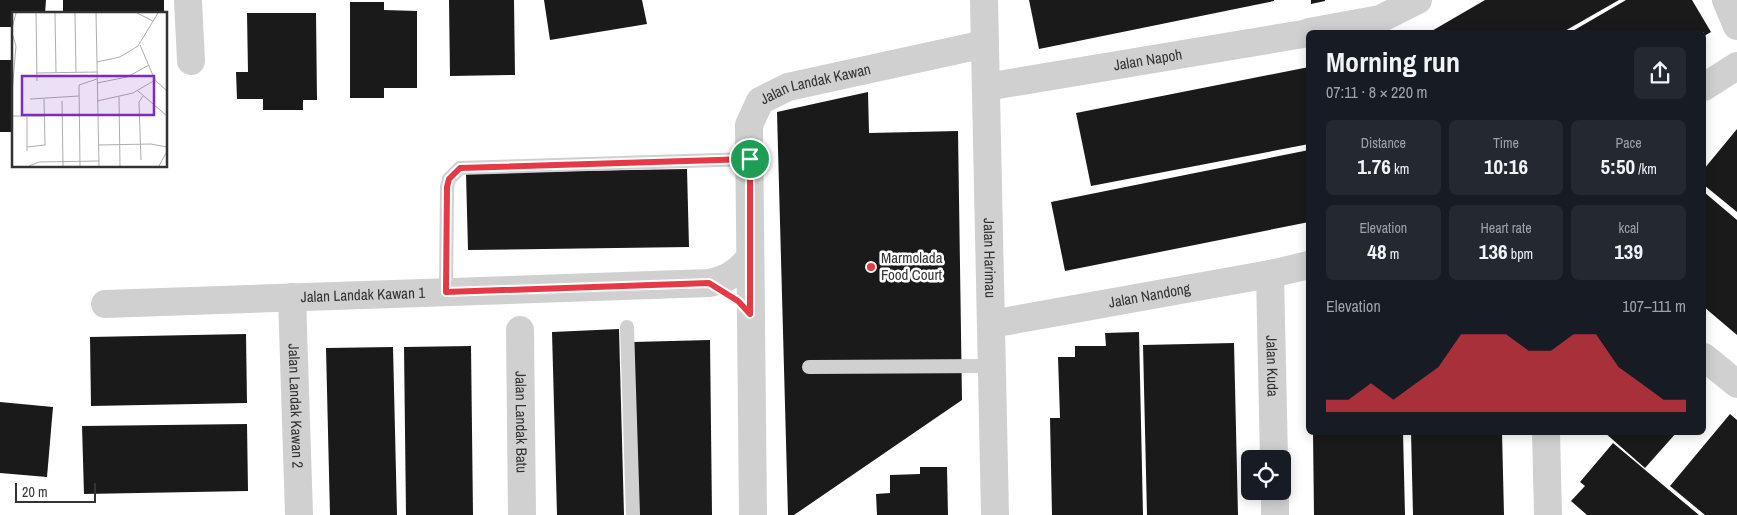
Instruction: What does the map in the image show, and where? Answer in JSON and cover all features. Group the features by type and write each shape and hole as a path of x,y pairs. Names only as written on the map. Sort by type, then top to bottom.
{"street":[{"path":"188,0 191,61"},
{"name":"Jalan Harimau","path":"984,0 995,515"},
{"name":"Jalan Napoh","path":"1320,30 1380,19 1418,0"},
{"path":"1726,0 1737,26"},
{"name":"Jalan Napoh","path":"986,87 1306,33"},
{"name":"Jalan Landak Kawan","path":"753,515 749,125 760,101 788,87 985,44"},
{"path":"1706,86 1737,66"},
{"name":"Jalan Landak Kawan 1","path":"105,304 709,283 728,279 738,272 750,258"},
{"name":"Jalan Nandong","path":"991,324 1270,274 1306,266"},
{"name":"Jalan Kuda","path":"1270,274 1274,450"},
{"path":"709,283 738,301 750,314"},
{"name":"Jalan Landak Kawan 2","path":"292,297 299,515"},
{"name":"Jalan Landak Batu","path":"520,330 522,515"},
{"path":"1706,359 1737,384"},
{"path":"1546,435 1548,515"},
{"path":"1275,500 1275,515"}],"lane":[{"path":"446,292 447,187 449,179 460,168 750,159"},
{"path":"627,327 633,515"},
{"path":"809,367 992,366"}],"building":[{"path":"0,0 46,0 45,12 12,12 12,27 0,27"},
{"path":"63,0 164,0 164,12 63,12"},
{"path":"449,0 514,0 515,75 450,76"},
{"path":"544,0 642,0 647,24 550,40"},
{"path":"1029,0 1274,0 1274,1 1039,49"},
{"path":"1311,0 1325,0 1325,1 1311,4"},
{"path":"1485,0 1619,0 1566,30 1433,30"},
{"path":"1626,0 1692,0 1711,32 1706,35 1706,30 1574,30"},
{"path":"350,2 384,2 384,10 417,11 417,88 384,88 384,98 350,98"},
{"path":"247,13 316,13 317,100 303,100 303,110 263,110 263,99 237,99 236,72 248,72"},
{"path":"0,60 12,60 12,132 0,132"},
{"path":"1306,68 1306,145 1091,186 1076,113"},
{"name":"Marmolada Food Court","path":"868,92 869,133 958,131 962,400 794,515 788,515 777,112"},
{"path":"1737,129 1737,212 1706,187 1706,167"},
{"path":"1306,151 1306,223 1065,271 1051,202"},
{"path":"687,169 689,247 468,250 466,173"},
{"path":"1706,194 1737,220 1737,335 1706,309"},
{"path":"619,329 624,515 557,515 552,332"},
{"path":"1139,332 1143,515 1052,515 1050,418 1060,418 1058,357 1075,357 1075,346 1106,346 1105,333"},
{"path":"246,334 247,403 91,406 90,337"},
{"path":"710,340 712,515 636,515 633,342"},
{"path":"1234,343 1238,515 1147,515 1143,345"},
{"path":"471,346 473,515 406,515 404,347"},
{"path":"393,347 397,515 330,515 326,348"},
{"path":"0,402 53,407 47,477 0,473"},
{"path":"1730,414 1737,420 1737,515 1705,515 1670,486"},
{"path":"247,424 248,491 84,494 82,426"},
{"path":"1313,435 1403,435 1405,515 1314,515"},
{"path":"1411,435 1502,435 1504,515 1413,515"},
{"path":"1607,435 1674,435 1645,468"},
{"path":"1613,443 1699,515 1587,515 1571,501 1585,486 1580,482"},
{"path":"920,467 947,467 948,515 877,515 876,494 890,493 890,475 920,474"}],"place":[{"name":"Marmolada Food Court","path":"871,267"}],"route":[{"path":"750,159 750,314 738,301 709,283 446,292 447,187 453,173 460,168 750,159"}]}
